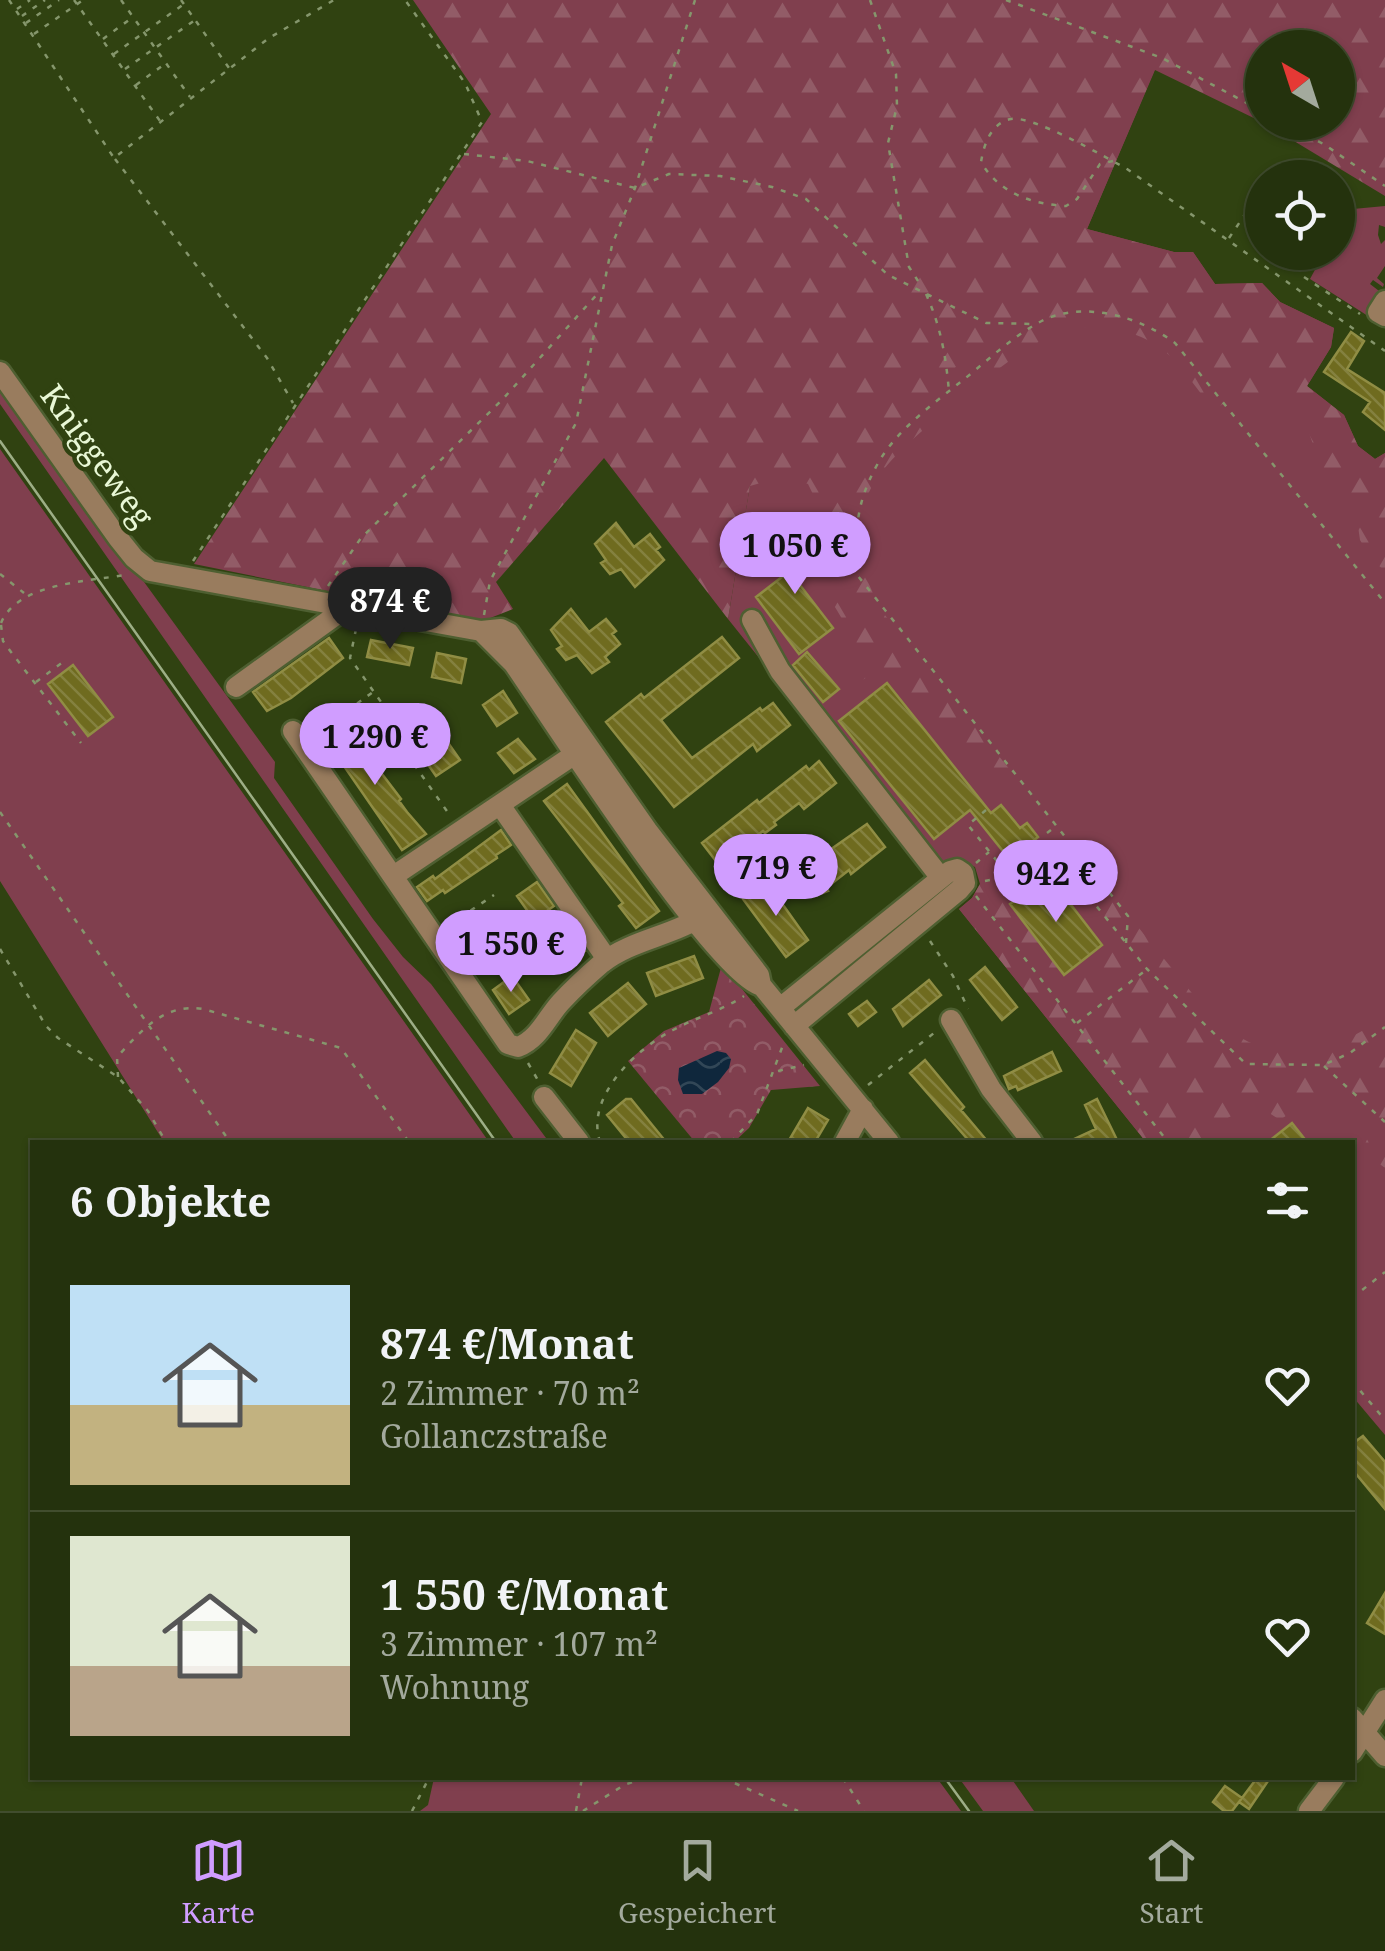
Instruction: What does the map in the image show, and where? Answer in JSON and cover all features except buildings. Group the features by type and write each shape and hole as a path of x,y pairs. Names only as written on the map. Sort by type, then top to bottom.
{"street":[{"name":"Kniggeweg","path":"0,372 118,538 150,571"},
{"path":"150,571 352,613 481,631 514,664 582,750 737,970 780,1008 790,1032 863,1099 888,1140"},
{"path":"236,688 352,613"},
{"path":"752,620 780,672 941,878"},
{"path":"298,737 508,1044 518,1047 533,1040 561,1002 607,959 702,916"},
{"path":"395,876 582,750"},
{"path":"500,806 607,959"},
{"path":"780,1008 941,878 958,869 973,882 790,1032"},
{"path":"951,1021 991,1089 1030,1140"},
{"path":"544,1097 577,1140"},
{"path":"845,1140 863,1099"},
{"path":"1385,1700 1359,1726 1385,1756"},
{"path":"1309,1811 1332,1780"}],"path":[{"path":"10,0 114,158 266,358 294,404"},
{"path":"16,10 30,0"},
{"path":"21,17 44,0"},
{"path":"25,24 59,0"},
{"path":"33,35 83,0"},
{"path":"121,0 191,98"},
{"path":"114,158 270,38 334,0"},
{"path":"172,576 178,568 192,562 482,122 465,83 405,0"},
{"path":"481,631 490,581 576,423 612,245 695,0"},
{"path":"870,0 896,74 897,106 888,144 909,268 938,320 946,355 948,392"},
{"path":"1006,0 1162,58 1245,102"},
{"path":"75,2 160,122"},
{"path":"112,54 182,2 229,68"},
{"path":"102,40 133,17"},
{"path":"124,70 195,20"},
{"path":"134,86 166,63"},
{"path":"1113,161 1100,164 1078,199 1066,206 1025,199 998,185 981,162 992,130 1010,119 1029,121 1113,161 1385,352"},
{"path":"1316,140 1385,186"},
{"path":"461,154 527,161 634,188 669,174 720,176 806,199 888,274 986,323 1037,324 1074,314 1133,319 1175,344 1385,603"},
{"path":"1228,240 1245,215"},
{"path":"1304,277 1367,318 1383,310"},
{"path":"318,603 360,538 502,400 601,290"},
{"path":"1037,324 948,392 894,441 876,466 854,525 858,576 1128,916 1126,943"},
{"path":"81,742 4,642 1,624 11,606 25,594 150,571"},
{"path":"0,574 25,594"},
{"path":"352,613 350,658 405,736 406,753 461,832"},
{"path":"35,683 63,662"},
{"path":"298,737 374,692"},
{"path":"986,810 968,825 1007,873"},
{"path":"0,812 229,1140"},
{"path":"1048,833 1057,825"},
{"path":"973,882 995,880 1045,842 1147,969 1246,1064 1323,1065 1350,1054 1385,1028"},
{"path":"981,859 990,852"},
{"path":"973,882 1166,1140"},
{"path":"435,934 494,895"},
{"path":"863,1099 951,1021 952,976 918,924"},
{"path":"0,949 46,1026 58,1038 118,1076 148,1111 165,1140"},
{"path":"1077,1023 1147,969"},
{"path":"600,1140 598,1119 605,1097 630,1062 672,1030 720,1012 755,989"},
{"path":"118,1076 117,1057 148,1023 184,1006 341,1048 407,1140"},
{"path":"732,1140 757,1114 790,1032"},
{"path":"518,1047 544,1097"},
{"path":"776,1071 806,1064"},
{"path":"1323,1065 1385,1122"},
{"path":"1355,1296 1385,1272"},
{"path":"1355,1384 1385,1420"},
{"path":"412,1811 428,1780"},
{"path":"576,1811 582,1780"},
{"path":"583,1811 638,1780"},
{"path":"727,1780 798,1811"},
{"path":"844,1780 864,1811"}],"green space":[{"path":"413,0 1385,0 1385,196 1355,178 1355,160 1325,160 1292,140 1355,140 1355,30 1245,30 1245,114 1155,70 1087,229 1174,252 1193,252 1215,284 1262,283 1280,302 1334,328 1331,347 1307,386 1344,415 1358,446 1375,459 1385,453 1385,571 1372,560 1360,540 1357,519 1330,494 1303,415 1294,404 1283,400 1272,404 1249,427 1226,402 1214,410 1160,347 1135,335 1102,327 1065,331 1048,338 984,380 962,361 923,399 935,420 890,462 864,503 859,525 860,550 880,609 1019,781 995,794 934,723 924,723 886,678 875,685 867,677 853,687 846,683 849,674 861,666 864,654 819,585 827,523 808,484 784,476 750,486 728,619 604,458 496,582 513,609 480,622 194,564 491,114"},
{"path":"1155,69 1087,229 1174,252 1193,252 1215,284 1262,283 1280,302 1334,328 1331,347 1307,386 1344,415 1358,446 1375,459 1385,453 1385,1435 1355,1399 1355,1140 1144,1140 959,909 980,884 975,867 958,858 930,872 728,619 750,485"},
{"path":"1385,206 1385,227 1379,225 1378,235 1381,244 1385,240 1385,266 1377,278 1384,284 1383,287 1373,280 1370,284 1383,294 1368,316 1310,279 1315,270 1355,270 1355,209"},
{"path":"0,373 115,542 275,762 274,778 373,919 431,984 548,1140 515,1140 0,404"},
{"path":"0,449 488,1140 163,1140 0,881"},
{"path":"413,706 438,723 411,742 392,715"},
{"path":"1059,830 1209,1014 1250,1042 1293,1052 1314,1049 1336,1043 1380,1020 1385,1026 1385,1168 1373,1159 1365,1144 1371,1131 1332,1084 1280,1120 1263,1109 1237,1113 1209,1128 1205,1140 1144,1140 959,909 980,884 1003,878"},
{"path":"722,964 820,1086 771,1090 749,1128 736,1140 693,1140 628,1061 664,1031 709,1012"},
{"path":"434,1780 938,1780 961,1811 420,1811 428,1805"},
{"path":"960,1780 1012,1780 1034,1811 983,1811"}],"water":[{"path":"717,1051 731,1059 718,1082 702,1094 683,1094 679,1068"}],"tram line":[{"path":"0,441 495,1140"},
{"path":"946,1780 969,1811"}]}
